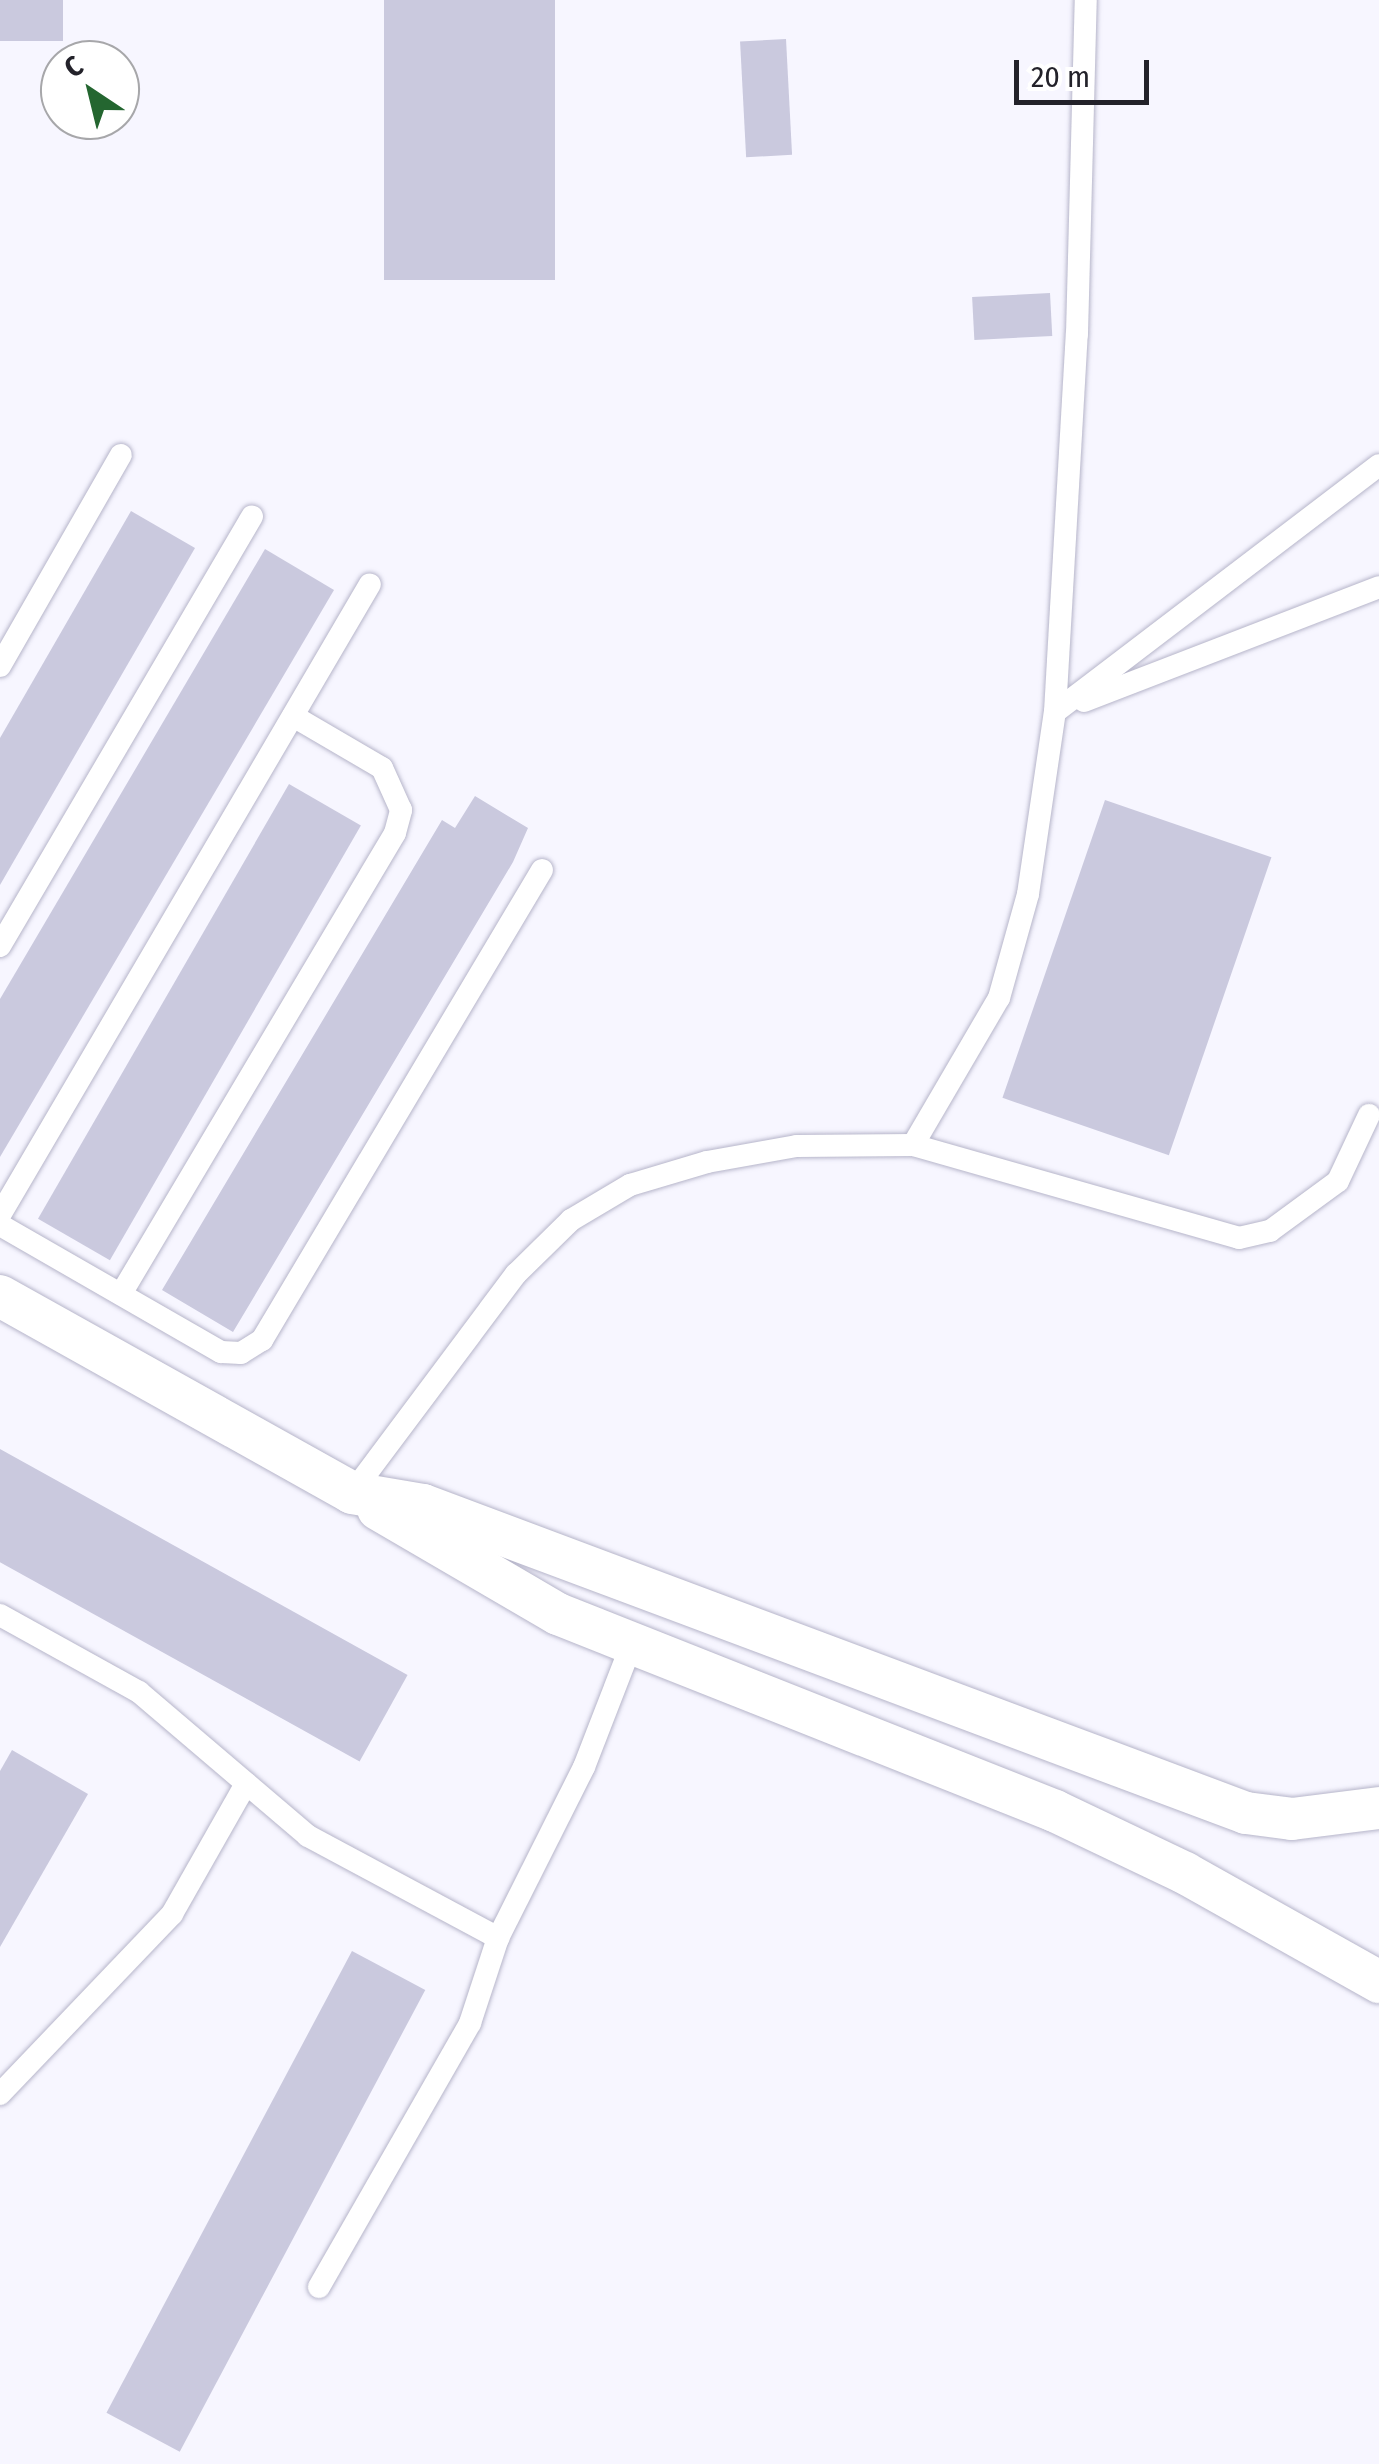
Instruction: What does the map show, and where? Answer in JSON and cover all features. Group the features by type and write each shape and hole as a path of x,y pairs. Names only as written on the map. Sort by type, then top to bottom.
{"street":[{"path":"0,1296 352,1493 510,1590 632,1643 1055,1812 1185,1874 1379,1982"},
{"path":"352,1493 422,1506 1246,1813 1292,1819 1379,1808"}],"lane":[{"path":"913,1144 999,998 1028,894 1055,712 1078,334 1086,0"},
{"path":"0,666 121,454"},
{"path":"1055,712 1379,465"},
{"path":"0,946 252,517"},
{"path":"0,1215 370,584"},
{"path":"1055,712 1379,587"},
{"path":"121,1294 395,833 401,810 382,768 294,716"},
{"path":"0,1225 221,1352 241,1353 262,1340 542,870"},
{"path":"352,1493 516,1274 571,1220 630,1185 707,1162 798,1146 913,1144 1239,1238 1270,1230 1338,1181 1370,1115"},
{"path":"0,1615 138,1692 308,1836 498,1938"},
{"path":"319,2286 470,2022 498,1938 584,1767 632,1643"},
{"path":"0,2094 172,1914 246,1784"}],"building":[{"path":"0,0 63,0 63,40 0,41"},
{"path":"384,0 555,0 555,280 384,280"},
{"path":"786,39 792,155 746,157 740,41"},
{"path":"1050,293 1052,336 974,340 972,297"},
{"path":"131,511 195,548 0,885 0,738"},
{"path":"265,549 334,590 0,1157 0,999"},
{"path":"289,784 361,826 110,1260 38,1219"},
{"path":"475,796 528,828 513,862 233,1332 162,1290 442,820 455,828"},
{"path":"1105,800 1271,857 1169,1155 1002,1098"},
{"path":"0,1449 408,1675 360,1762 0,1562"},
{"path":"12,1750 88,1794 0,1947 0,1771"},
{"path":"352,1951 425,1990 180,2452 106,2413"}]}
